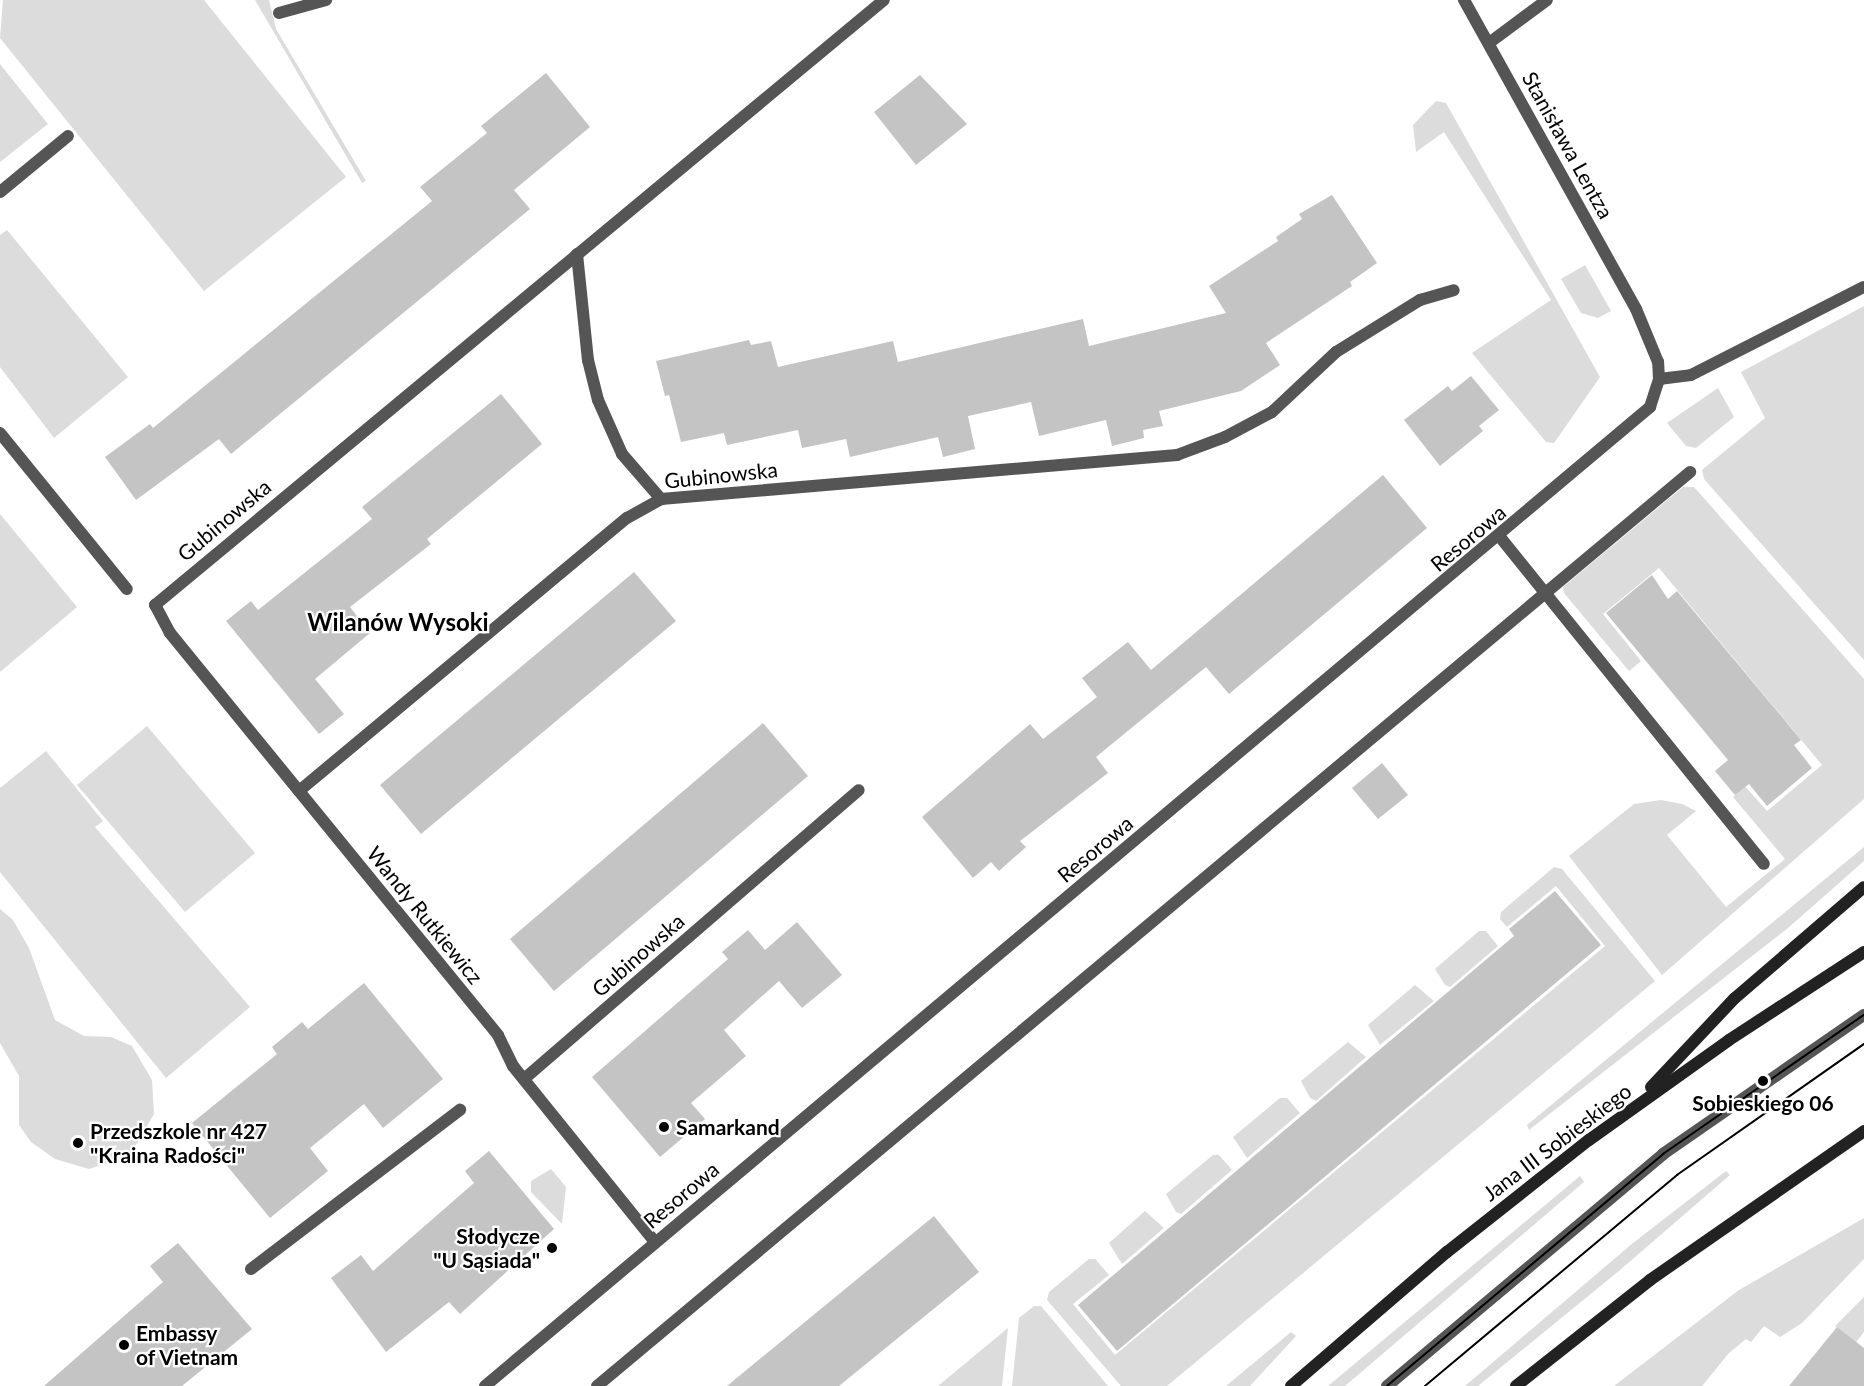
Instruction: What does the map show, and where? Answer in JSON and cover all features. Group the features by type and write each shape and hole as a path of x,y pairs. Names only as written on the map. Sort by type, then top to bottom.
{"main road":[{"path":"1631,1109 1735,998 1864,887"},
{"name":"Jana III Sobieskiego","path":"1291,1386 1462,1240 1631,1109 1864,952"},
{"path":"1516,1386 1659,1273 1864,1131"}],"street":[{"path":"279,13 326,0"},
{"name":"Gubinowska","path":"158,617 155,605 167,592 884,0"},
{"name":"Stanisława Lentza","path":"1464,0 1636,309 1658,362 1659,379"},
{"path":"1489,43 1547,0"},
{"path":"0,192 68,136"},
{"path":"577,254 588,360 598,400 622,454 661,499"},
{"path":"1659,379 1691,375 1864,287"},
{"name":"Gubinowska","path":"299,790 627,518 661,499 1177,455 1225,437 1272,411 1336,351 1420,300 1454,290"},
{"name":"Resorowa","path":"485,1386 1500,537 1650,407 1659,379"},
{"path":"0,433 127,589"},
{"path":"597,1386 1690,472"},
{"path":"1500,537 1764,864"},
{"name":"Wandy Rutkiewicz","path":"158,617 498,1035 524,1079 655,1242"},
{"name":"Gubinowska","path":"524,1079 859,790"},
{"path":"1387,1386 1654,1161 1864,1015"},
{"path":"250,1269 460,1110"}],"shaded area":[{"path":"3,0 204,0 346,177 204,291 0,38"},
{"path":"255,0 269,0 276,29 366,181 362,183"},
{"path":"0,64 48,124 0,162"},
{"path":"1436,101 1446,103 1600,377 1554,443 1546,442 1472,353 1551,300 1444,132 1416,152 1413,125"},
{"path":"7,230 128,377 54,438 0,367 0,235"},
{"path":"1585,265 1611,311 1598,318 1581,313 1561,279"},
{"path":"1864,306 1864,660 1704,479 1702,470 1765,418 1741,372"},
{"path":"1718,388 1734,417 1696,448 1686,446 1667,423"},
{"path":"1683,487 1694,487 1864,679 1864,799 1662,975 1569,856 1634,804 1661,800 1682,804 1696,811 1667,835 1726,907 1785,859 1733,797 1745,786 1767,811 1822,765 1659,568 1603,614 1641,661 1629,671 1564,593 1563,587"},
{"path":"0,514 77,607 0,672"},
{"path":"147,726 255,853 185,912 77,785"},
{"path":"46,751 103,821 95,827 250,1007 166,1078 0,872 0,788"},
{"path":"1864,847 1864,861 1788,928 1529,1130 1527,1125"},
{"path":"1554,867 1562,869 1655,981 1167,1386 1121,1386 1047,1300 1049,1292 1089,1259 1095,1259 1109,1275 1073,1304 1115,1355 1605,946 1556,886 1507,927 1500,919 1501,912"},
{"path":"0,909 13,920 29,948 55,1020 84,1036 111,1037 132,1046 152,1080 154,1114 133,1150 114,1161 89,1169 55,1159 31,1142 19,1125 19,1076 0,1043"},
{"path":"1479,931 1486,931 1498,946 1450,987 1445,985 1435,969"},
{"path":"1415,985 1434,1001 1380,1045 1368,1025"},
{"path":"1348,1042 1366,1057 1316,1101 1310,1098 1301,1081"},
{"path":"1280,1098 1287,1098 1300,1113 1247,1158 1233,1137"},
{"path":"1213,1155 1219,1155 1232,1170 1181,1214 1176,1212 1166,1194"},
{"path":"551,1169 566,1187 562,1224 531,1192 531,1181"},
{"path":"1726,1171 1730,1175 1620,1270 1478,1386 1465,1386 1633,1243"},
{"path":"1580,1176 1584,1182 1345,1386 1328,1386"},
{"path":"1145,1211 1164,1228 1122,1264 1109,1243"},
{"path":"1864,1218 1864,1259 1802,1323 1780,1337 1764,1326 1751,1342 1746,1339 1729,1353 1702,1386 1614,1386 1739,1290"},
{"path":"1864,1297 1864,1332 1856,1342 1835,1326"},
{"path":"1034,1306 1041,1306 1108,1386 1012,1386 1019,1318"},
{"path":"1008,1328 1002,1386 938,1386"},
{"path":"1291,1332 1296,1336 1250,1386 1226,1386"}],"building":[{"path":"546,73 590,127 514,190 530,209 231,454 219,439 136,500 105,457 150,424 153,428 432,201 420,187 487,133 481,126"},
{"path":"920,75 967,124 916,165 874,112"},
{"path":"1332,195 1377,263 1350,282 1352,286 1266,343 1280,365 1241,391 1159,411 1163,426 1143,430 1144,438 1112,446 1106,420 1039,436 1031,402 968,416 975,449 943,457 938,437 850,457 846,439 802,448 798,430 727,445 724,433 681,442 669,395 665,396 656,361 749,340 751,345 771,341 778,367 893,341 898,362 1083,319 1089,346 1226,313 1209,286 1278,241 1276,237 1302,219 1299,214"},
{"path":"1471,376 1499,410 1479,426 1483,431 1440,466 1404,420 1448,386 1452,391"},
{"path":"501,394 542,444 427,539 431,544 350,607 370,633 315,679 344,714 319,734 226,621 251,601 258,610 372,519 362,507"},
{"path":"1383,475 1427,528 1229,694 1206,667 1096,757 1108,773 1020,841 1026,847 999,871 991,862 973,878 922,817 1030,724 1043,739 1097,697 1082,678 1128,642 1151,670"},
{"path":"634,572 676,621 421,834 380,785"},
{"path":"1652,575 1668,599 1677,591 1801,740 1794,745 1812,768 1767,806 1749,784 1735,795 1715,771 1728,760 1606,613"},
{"path":"763,723 808,776 554,991 510,939"},
{"path":"1382,763 1408,795 1378,819 1352,788"},
{"path":"1555,891 1601,945 1117,1351 1078,1305 1514,936 1509,929"},
{"path":"797,922 842,975 802,1008 779,981 724,1030 746,1056 691,1103 705,1119 660,1157 592,1077 728,959 722,952 748,930 765,950"},
{"path":"364,983 443,1079 383,1128 364,1104 310,1148 328,1171 270,1218 192,1123 277,1054 272,1047 302,1022 308,1029"},
{"path":"489,1151 554,1229 460,1314 449,1302 386,1352 331,1278 361,1255 373,1271 474,1183 465,1171"},
{"path":"934,1216 979,1272 839,1386 727,1386"},
{"path":"178,1243 252,1329 182,1386 44,1386 163,1282 150,1266"},
{"path":"1837,1327 1864,1348 1864,1386 1789,1386"}],"tram line":[{"path":"1387,1386 1663,1154 1864,1015"},
{"path":"1425,1386 1677,1175 1864,1044"}],"place":[{"name":"Sobieskiego 06","path":"1763,1081"},
{"name":"Samarkand","path":"664,1127"},
{"name":"Przedszkole nr 427 \"Kraina Radości\"","path":"78,1143"},
{"name":"Słodycze \"U Sąsiada\"","path":"552,1248"},
{"name":"Embassy of Vietnam","path":"124,1345"}],"district":[{"name":"Wilanów Wysoki","path":"398,622"}]}
